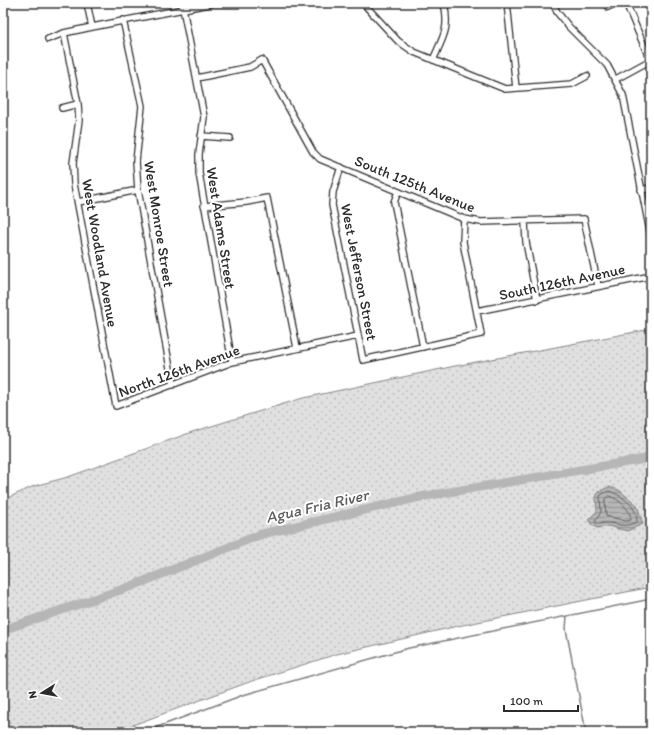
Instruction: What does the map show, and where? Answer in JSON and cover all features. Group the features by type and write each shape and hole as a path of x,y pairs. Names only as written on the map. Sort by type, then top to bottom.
{"street":[{"path":"87,3 92,27"},
{"path":"48,39 64,33 183,6 227,3"},
{"path":"363,3 398,41 414,52 505,89 572,84 587,76"},
{"path":"433,60 446,30 448,19 444,3"},
{"path":"507,3 516,88"},
{"path":"553,3 557,12 569,27 597,54 616,79 623,95 628,114 651,237"},
{"path":"608,6 615,3"},
{"path":"616,79 650,60 626,3"},
{"name":"West Adams Street","path":"183,6 204,117 199,154 199,173 232,362"},
{"name":"West Monroe Street","path":"122,20 142,106 136,160 138,190 173,385"},
{"name":"West Woodland Avenue","path":"64,33 78,104 79,120 74,163 74,184 116,406"},
{"name":"South 125th Avenue","path":"197,78 250,67 262,60 313,152 320,159 464,219 481,222 584,219 598,286"},
{"path":"62,108 78,104"},
{"path":"201,136 230,138"},
{"name":"West Jefferson Street","path":"341,167 333,192 332,205 363,360 423,348"},
{"path":"641,190 651,188"},
{"path":"78,202 138,190"},
{"path":"398,192 394,202 423,348 481,334 463,242 462,231 464,219"},
{"path":"204,206 247,202 268,198 297,348 358,336"},
{"path":"525,221 526,242 537,300"},
{"name":"South 126th Avenue","path":"477,311 651,276"},
{"name":"North 126th Avenue","path":"116,406 232,362 297,348"}],"shaded area":[{"path":"651,329 651,587 458,626 337,654 252,681 114,732 3,732 3,500 34,486 68,477 192,432 303,398 455,366"}],"water":[{"path":"609,487 619,490 637,505 643,524 627,531 608,526 597,528 591,524 589,519 597,511 596,502 598,493"}],"waterway":[{"name":"Agua Fria River","path":"3,630 132,586 262,534 420,497 651,458"},
{"path":"144,732 243,695 409,648 651,599"},
{"path":"567,616 566,629 586,732"}]}
